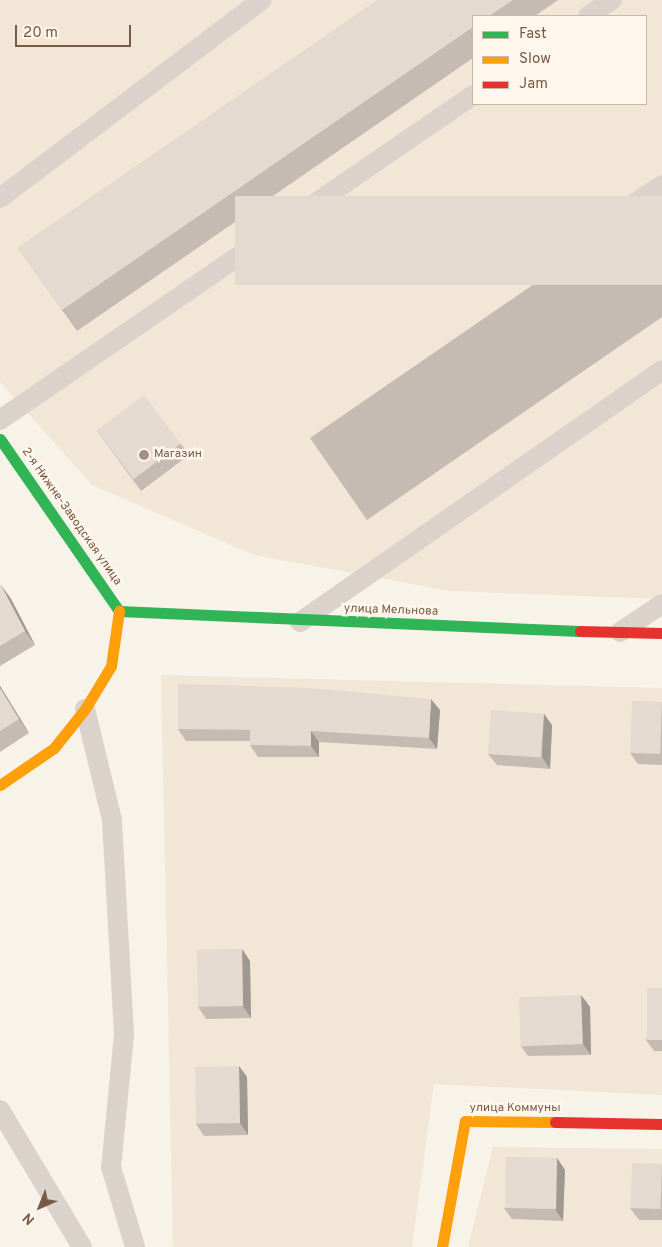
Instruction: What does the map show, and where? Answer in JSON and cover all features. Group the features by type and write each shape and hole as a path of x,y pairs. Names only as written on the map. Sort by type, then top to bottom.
{"main road":[{"name":"2-я Нижне-Заводская улица","path":"0,439 120,611"},
{"name":"улица Мельнова","path":"120,611 300,622 662,634"},
{"path":"0,785 54,748 85,710 111,666 120,611"},
{"name":"улица Коммуны","path":"442,1247 465,1121 662,1124"}],"lane":[{"path":"0,198 262,0"},
{"path":"590,15 612,0"},
{"path":"0,420 472,96"},
{"path":"601,226 662,185"},
{"path":"300,622 662,370"},
{"path":"620,632 662,604"},
{"path":"85,710 112,820 124,1035 111,1167 134,1247"},
{"path":"0,1110 82,1247"}],"shaded area":[{"path":"0,0 662,0 662,599 450,591 254,555 92,485 0,382"},
{"path":"161,675 662,688 662,1095 434,1084 412,1247 173,1247"},
{"path":"493,1147 662,1149 662,1247 468,1247"}],"building":[{"path":"378,0 513,0 490,15 472,15 472,28 62,310 18,248"},
{"path":"235,196 662,196 662,285 235,285"},
{"path":"144,395 181,444 134,479 97,431"},
{"path":"0,586 25,631 0,646"},
{"path":"178,684 311,688 431,699 429,738 311,731 311,746 250,745 250,730 178,729"},
{"path":"0,688 19,719 0,731"},
{"path":"632,701 662,702 660,754 630,753"},
{"path":"491,710 544,714 541,758 488,754"},
{"path":"242,949 243,1006 198,1007 197,950"},
{"path":"647,988 662,988 662,1040 647,1040"},
{"path":"581,995 583,1044 521,1046 519,997"},
{"path":"239,1066 240,1123 196,1124 195,1067"},
{"path":"506,1157 557,1158 556,1209 505,1208"},
{"path":"632,1163 662,1164 660,1209 630,1208"}],"traffic: fast":[{"path":"0,439 119,611"},
{"path":"119,611 580,631"}],"traffic: slow":[{"path":"0,785 54,748 85,709 111,666 119,611"},
{"path":"442,1247 465,1121 555,1122"}],"traffic: jam":[{"path":"580,631 662,633"},
{"path":"555,1122 662,1124"}],"place":[{"name":"Магазин","path":"144,455"}]}
